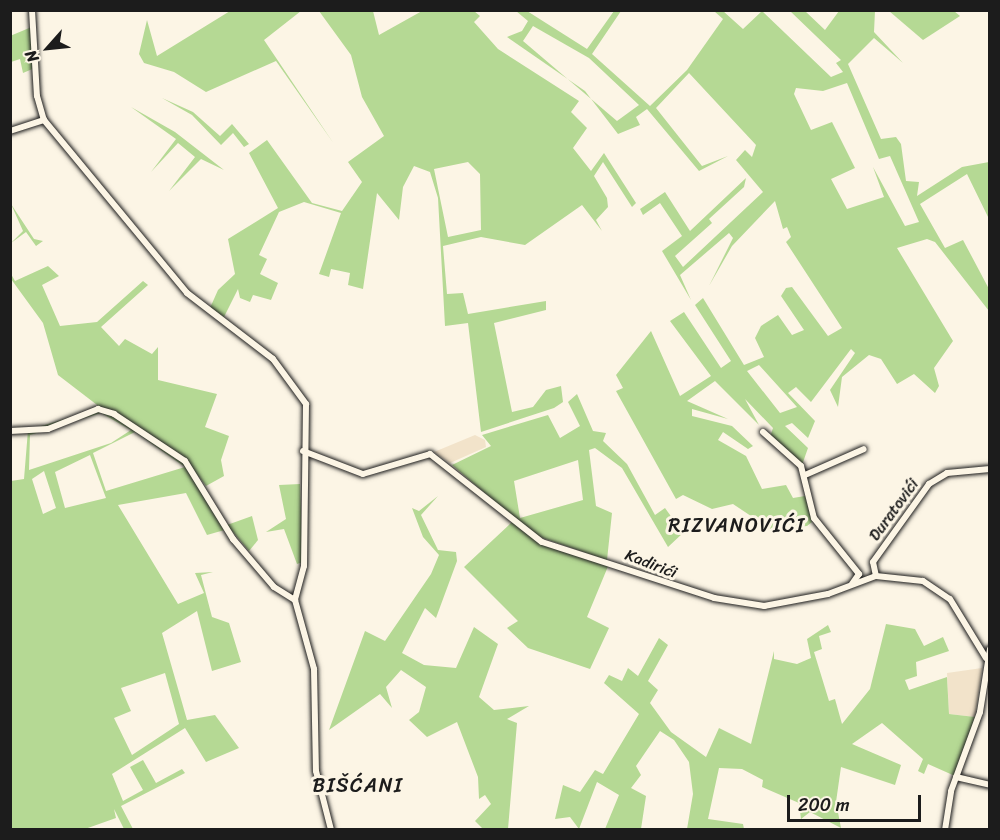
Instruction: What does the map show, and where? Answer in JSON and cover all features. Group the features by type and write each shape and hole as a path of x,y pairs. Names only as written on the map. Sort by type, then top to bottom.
{"street":[{"path":"32,10 37,96 44,120 193,300 290,377 308,411 303,451 304,566 295,600 314,669 316,771 331,830"},
{"path":"10,131 44,120"},
{"path":"10,431 48,429 98,409 114,414 185,461 233,539 274,587 295,600"},
{"path":"763,432 805,475 813,518 859,574 875,575"},
{"path":"805,475 864,449"},
{"name":"Kadirići","path":"303,451 363,474 421,454 435,456 542,542 686,591 764,606 849,586 875,575 914,578 938,589 986,658"},
{"name":"Duratovići","path":"875,575 876,558 929,484 947,473 990,469"},
{"path":"849,586 859,574"},
{"path":"945,830 956,777 980,712 986,658 989,650"},
{"path":"956,777 990,785"}],"shaded area":[{"path":"475,435 485,440 486,447 450,463 434,452"},
{"path":"982,668 975,717 949,714 947,673"}],"green space":[{"path":"230,11 301,11 264,40 334,144 276,61 206,92 174,72 144,63 139,54 147,20 157,56"},
{"path":"319,11 373,11 379,35 422,11 474,11 480,16 474,22 498,49 579,101 571,112 587,128 573,148 591,171 604,153 636,203 632,207 603,162 594,176 607,198 608,207 596,220 602,231 582,205 525,245 481,237 443,246 447,294 463,293 468,314 546,301 546,310 494,323 512,412 533,407 546,390 561,386 563,402 554,408 481,432 468,323 445,326 438,198 430,172 414,166 403,187 399,220 377,193 363,289 348,285 350,273 331,269 329,277 319,274 341,213 304,202 279,212 259,255 267,259 260,274 278,283 271,300 253,295 250,302 240,298 238,289 224,317 210,308 218,290 235,274 228,239 278,208 249,153 267,140 312,203 342,211 362,182 348,162 384,136 362,97 351,55","holes":["468,162 480,174 481,230 448,237 434,169"]},
{"path":"516,11 527,11 587,49 614,11 621,11 592,54 650,106 687,70 723,19 714,11 723,11 743,29 762,11 831,77 843,72 836,63 841,60 790,11 805,11 825,30 839,11 875,11 874,32 903,63 874,38 848,64 881,139 896,137 901,144 906,181 919,182 917,196 962,167 989,162 989,219 967,174 920,204 945,248 963,240 989,289 989,311 935,242 927,239 897,248 953,341 934,368 939,386 935,393 914,374 897,384 881,359 869,355 842,377 838,407 830,390 855,353 851,349 811,402 796,387 788,393 815,421 808,438 792,423 785,426 808,448 802,465 770,437 773,428 745,399 759,425 715,381 687,401 728,419 692,409 692,416 732,426 753,446 748,449 723,432 718,440 746,456 762,489 786,485 793,498 805,496 812,522 807,526 772,530 733,504 712,509 683,495 676,499 616,391 623,388 616,375 651,331 680,396 711,376 670,321 684,312 721,368 731,361 695,305 703,298 744,365 764,357 755,338 761,326 778,315 792,335 804,330 781,296 786,288 792,287 828,336 842,328 786,242 791,237 787,227 783,229 775,201 732,246 709,286 733,238 729,233 680,275 691,300 662,251 682,236 660,203 643,215 640,209 665,192 690,231 746,178 744,187 709,219 712,223 675,256 683,267 763,192 736,160 745,150 752,157 756,145 689,73 656,108 702,166 728,156 699,171 647,109 636,117 640,125 618,134 591,99 617,121 639,105 589,58 533,26 523,41 568,79 507,37 522,31 528,21","holes":["847,83 879,159 890,156 919,222 905,226 873,167 884,197 847,209 831,179 855,168 832,122 811,130 794,94 796,88 823,91","759,365 797,407 780,413 747,371"]},
{"path":"889,11 954,11 960,16 923,40"},
{"path":"34,26 37,67 23,73 20,59 11,62 10,36"},
{"path":"162,98 193,112 220,136 232,124 249,144 244,147 233,133 221,145 192,115"},
{"path":"131,107 175,132 224,170 201,159 169,191 195,157 178,143 151,172 176,139"},
{"path":"11,204 34,239 43,241 36,246 26,232 11,243 23,231"},
{"path":"48,266 59,276 42,285 60,326 97,322 143,281 148,285 101,327 119,346 125,339 152,354 158,347 158,380 217,394 205,427 229,436 221,460 224,476 206,486 189,464 228,529 207,535 186,493 118,505 178,604 204,593 195,573 213,572 201,575 212,617 229,623 241,662 212,671 197,611 162,633 187,720 215,715 239,748 206,762 185,728 112,774 123,801 143,790 130,767 143,760 156,783 182,769 185,773 121,806 133,829 124,829 114,809 116,818 85,829 11,829 11,481 24,479 28,430 101,408 58,375 43,323 11,279 11,274 15,281","holes":["101,413 131,430 111,443 29,470 30,435","135,432 185,467 106,491 93,453","90,455 106,498 65,508 55,472","44,471 56,508 43,514 32,479","165,673 179,724 132,755 114,718 131,711 121,688"]},
{"path":"577,394 593,431 606,433 603,441 627,464 655,515 665,508 683,533 668,547 622,468 595,448 589,450 596,506 612,513 607,560 534,535 452,465 491,446 482,435 548,415 560,438 580,426 568,402","holes":["578,460 583,500 520,518 514,481"]},
{"path":"300,484 303,562 297,564 284,529 266,532 286,519 279,485"},
{"path":"438,496 421,515 438,550 456,552 457,561 436,618 425,608 402,653 424,665 456,668 474,627 498,644 479,697 494,710 529,706 507,719 517,723 508,829 483,829 475,821 491,804 485,795 479,799 478,777 457,722 427,737 409,720 419,712 426,687 401,670 386,687 392,708 380,694 329,730 365,631 385,641 431,574 439,555 423,537 412,508 419,511"},
{"path":"252,516 258,540 249,551 227,525"},
{"path":"512,522 547,546 609,564 587,617 609,628 590,669 528,648 507,628 518,621 464,567"},
{"path":"886,624 915,629 924,646 943,637 949,651 916,662 917,676 905,680 909,690 947,677 949,714 975,717 955,776 928,764 924,774 918,771 923,759 882,723 852,744 901,765 895,785 841,767 836,802 841,828 810,812 801,819 799,803 762,787 763,780 742,769 719,768 708,819 743,824 744,829 687,829 693,794 689,762 674,740 660,731 636,766 641,775 631,788 646,796 641,829 605,829 619,795 597,782 579,829 570,817 555,819 563,785 580,792 595,770 603,774 639,714 604,683 609,675 622,681 628,668 638,676 659,638 668,645 648,681 658,690 650,703 671,732 706,757 719,728 751,744 774,651 774,659 797,664 811,658 807,639 828,625 831,632 819,636 822,649 814,652 829,701 835,699 842,724 870,689"}],"district":[{"name":"RIZVANOVIĆI","path":"737,525"},
{"name":"BIŠĆANI","path":"358,785"}]}
